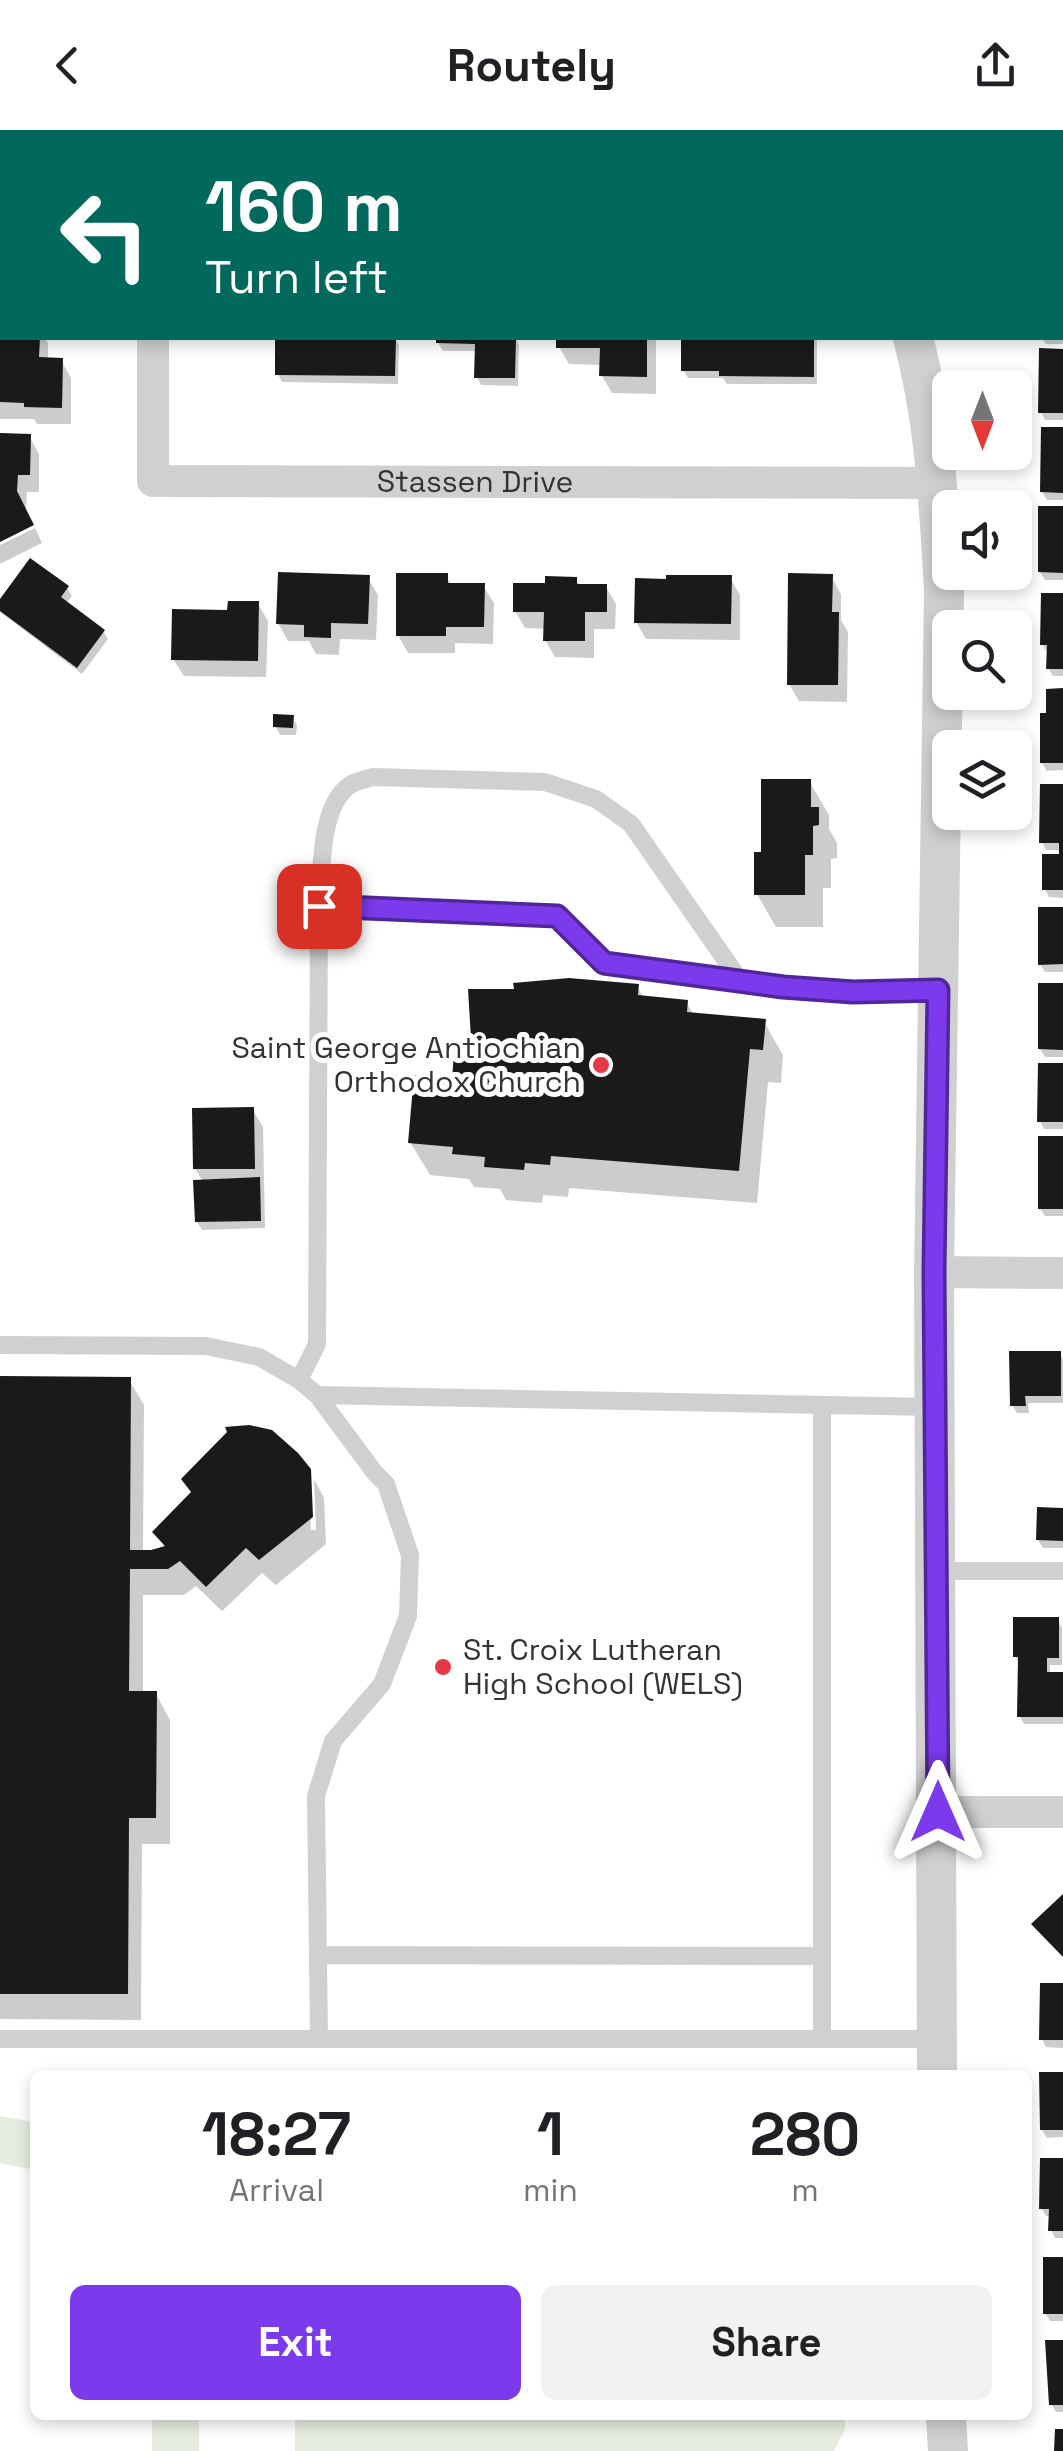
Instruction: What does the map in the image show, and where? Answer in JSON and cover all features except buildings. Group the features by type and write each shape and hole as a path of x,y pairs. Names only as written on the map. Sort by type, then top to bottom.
{"street":[{"name":"Stassen Drive","path":"153,340 153,481 938,483"},
{"path":"914,340 922,370 938,483 944,590 934,1272 937,2057"},
{"path":"934,1272 1063,1273"},
{"path":"938,1812 1063,1812"},
{"path":"946,2420 948,2451"}],"lane":[{"path":"299,1380 318,1344 319,906 325,833 334,803 351,784 374,777 544,782 596,798 632,824 741,982"},
{"path":"319,906 557,916 604,963 783,987 853,992 938,990"},
{"path":"0,1345 206,1346 258,1357 299,1380 316,1395 386,1484 410,1556 408,1616 382,1684 334,1741 316,1796 319,2039"},
{"path":"316,1395 935,1407"},
{"path":"822,1405 822,2040"},
{"path":"936,1571 1063,1572"},
{"path":"318,1955 822,1956"},
{"path":"0,2038 822,2040 937,2057"}],"shaded area":[{"path":"0,2116 30,2121 30,2169 0,2163"},
{"path":"152,2420 199,2420 199,2451 152,2451"},
{"path":"295,2420 845,2420 845,2429 834,2451 295,2451"}],"place":[{"name":"Saint George Antiochian Orthodox Church","path":"601,1065"},
{"name":"St. Croix Lutheran High School (WELS)","path":"443,1667"}],"route":[{"path":"319,906 557,916 604,963 783,987 853,992 938,990 934,1272 938,1812"}]}
